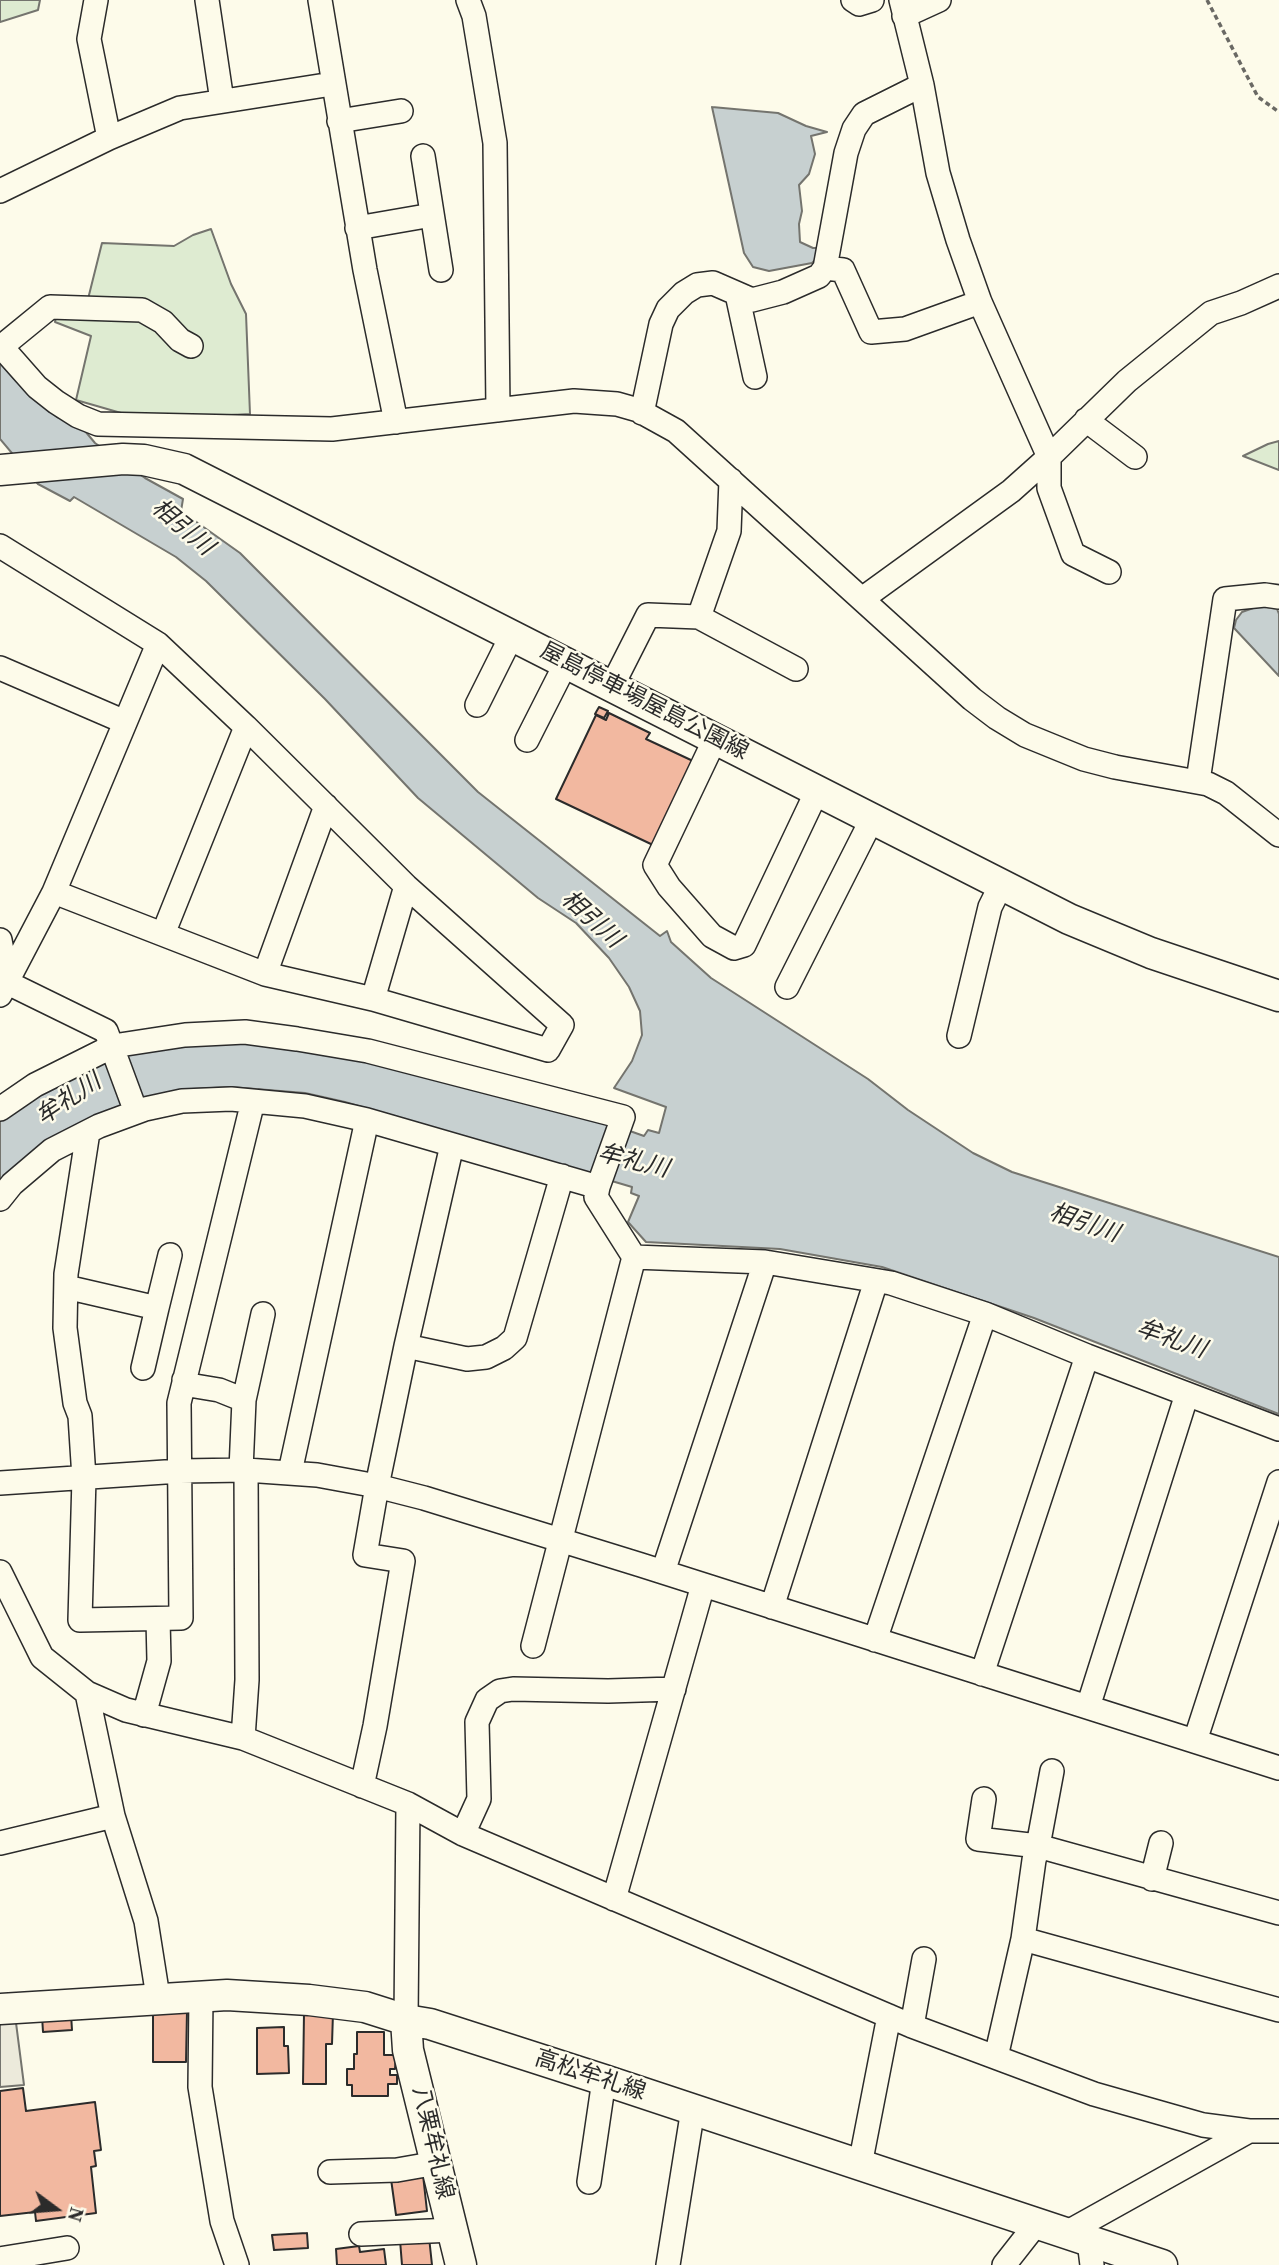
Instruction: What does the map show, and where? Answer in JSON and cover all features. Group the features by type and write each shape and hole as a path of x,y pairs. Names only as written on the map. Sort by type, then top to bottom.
{"main road":[{"name":"屋島停車場屋島公園線","path":"6,470 145,460 184,469 1069,919 1123,943 1279,996"},
{"name":"高松牟礼線","path":"0,2009 158,1997 227,1995 309,2000 365,2007 406,2020 430,2024 1037,2223 1082,2246 1162,2265"},
{"name":"八栗牟礼線","path":"406,2020 408,2050 461,2265"}],"street":[{"path":"96,0 89,39 109,138"},
{"path":"207,0 222,101"},
{"path":"320,0 332,84 396,422"},
{"path":"468,0 474,16 495,143 498,410"},
{"path":"853,0 859,4 872,0"},
{"path":"939,0 903,8 922,85 938,173 980,302 1049,457 1049,488 1073,554 1109,572"},
{"path":"0,191 109,138 180,108 332,84"},
{"path":"642,413 660,324 668,309 696,285 713,283 752,300 783,292 819,276 825,268 846,153 854,128 864,114 922,85"},
{"path":"339,121 401,111"},
{"path":"423,156 441,270"},
{"path":"358,228 432,215"},
{"path":"825,268 843,270 871,332 905,329 980,302"},
{"path":"862,599 1011,491 1127,381 1211,313 1279,286"},
{"path":"737,294 755,377"},
{"path":"191,346 180,340 163,322 142,310 50,307 1,346 37,387 78,416 98,424 332,429 574,401 617,404 642,413 676,431 972,699 1025,735 1084,759 1198,781 1226,793 1279,835"},
{"path":"1086,420 1135,457"},
{"path":"145,460 152,425"},
{"path":"699,617 729,531 731,480"},
{"path":"0,546 158,644 406,886 562,1025 548,1050 373,999 265,974 54,892"},
{"path":"1198,781 1225,599 1265,595 1279,597"},
{"path":"612,686 648,615 699,617 796,669"},
{"path":"477,705 512,635"},
{"path":"4,989 54,892 158,644"},
{"path":"527,740 566,663"},
{"path":"0,668 125,722"},
{"path":"163,934 246,727"},
{"path":"715,738 655,865 669,887 712,936 734,948 744,945 817,791"},
{"path":"265,974 326,806"},
{"path":"787,987 872,818"},
{"path":"959,1036 990,907 1001,885"},
{"path":"373,999 406,886"},
{"path":"0,940 4,989"},
{"path":"4,989 106,1031 136,1112"},
{"path":"0,1109 36,1085 113,1046 185,1034 245,1032 368,1051 623,1117 596,1198 634,1257 533,1646"},
{"path":"0,1199 12,1184 52,1150 88,1132 136,1112 182,1101 231,1099 305,1105 367,1120 598,1187"},
{"path":"88,1132 66,1287 65,1328 75,1403 80,1416 83,1478 80,1620 181,1618 179,1403 253,1101"},
{"path":"290,1472 367,1120"},
{"path":"362,1786 403,1561 365,1555 406,1346 452,1145"},
{"path":"406,1346 467,1359 486,1357 504,1348 515,1338 562,1177"},
{"path":"143,1368 170,1255"},
{"path":"634,1257 765,1262 891,1283 985,1314 1279,1429"},
{"path":"663,1572 765,1262"},
{"path":"772,1607 876,1281"},
{"path":"66,1287 156,1308"},
{"path":"243,1738 247,1680 244,1400 263,1314"},
{"path":"875,1640 985,1314"},
{"path":"982,1674 1087,1356"},
{"path":"184,1380 189,1385 219,1390 244,1400"},
{"path":"1088,1707 1187,1394"},
{"path":"0,1483 180,1471 244,1470 290,1472 377,1486 663,1572 1279,1768"},
{"path":"1195,1741 1279,1482"},
{"path":"0,1572 42,1657 87,1693 126,1710 243,1738 408,1804 463,1834 912,2026 1094,2094 1203,2125 1279,2132"},
{"path":"614,1899 703,1585"},
{"path":"144,1715 159,1661 159,1619"},
{"path":"463,1834 479,1799 477,1722 487,1700 499,1691 674,1689"},
{"path":"87,1693 113,1816 146,1921 158,1997"},
{"path":"996,2057 1023,1939 1034,1860 1052,1772"},
{"path":"984,1800 978,1839 1038,1846 1279,1913"},
{"path":"406,2020 408,1804"},
{"path":"0,1843 113,1816"},
{"path":"1152,1879 1161,1843"},
{"path":"1023,1939 1279,2010"},
{"path":"912,2026 924,1959"},
{"path":"201,1996 200,2087 222,2221 237,2265"},
{"path":"860,2165 889,2016"},
{"path":"589,2182 604,2080"},
{"path":"668,2265 693,2109"},
{"path":"1082,2246 1249,2131"},
{"path":"330,2172 397,2170 437,2163"},
{"path":"1004,2265 1037,2223"},
{"path":"361,2234 453,2230"},
{"path":"0,2259 67,2248"}],"path":[{"path":"1207,0 1258,97 1279,112"}],"green space":[{"path":"0,0 40,0 38,10 0,22"},
{"path":"211,229 231,284 246,314 250,414 176,418 128,415 76,400 91,336 55,322 59,299 88,299 102,243 174,246"},
{"path":"1279,441 1279,470 1243,456 1268,444"}],"shaded area":[{"path":"15,2015 24,2085 0,2087 0,2017"}],"water":[{"path":"712,107 778,113 827,132 811,136 815,154 809,174 799,185 802,211 799,224 800,242 820,248 812,263 769,271 753,267 744,253"},
{"path":"0,363 57,417 80,425 95,443 145,478 183,499 181,511 240,553 478,792 660,936 667,931 671,942 711,978 868,1079 908,1110 973,1153 1012,1172 1279,1257 1279,1414 1034,1318 882,1267 780,1249 646,1242 628,1222 639,1196 631,1193 632,1187 345,1102 305,1093 231,1087 192,1089 0,1188 0,1120 42,1089 110,1059 190,1041 309,1046 613,1125 644,1136 648,1130 659,1133 666,1107 614,1088 632,1061 642,1035 640,1011 629,987 609,958 576,923 538,898 418,798 325,699 206,581 176,557 74,497 70,501 38,484 0,439"},
{"path":"1259,606 1277,609 1279,614 1279,676 1234,628 1242,612"}],"building":[{"path":"599,707 608,711 604,718 595,714"},
{"path":"609,713 650,733 646,739 693,761 653,845 556,799 596,715 606,720"},
{"path":"153,2011 187,2011 186,2062 153,2062"},
{"path":"304,2013 333,2013 332,2044 326,2044 326,2084 303,2084"},
{"path":"71,2014 72,2030 43,2032 42,2016"},
{"path":"284,2027 289,2073 257,2074 257,2028"},
{"path":"357,2032 384,2032 384,2055 396,2055 395,2069 390,2069 390,2075 397,2075 397,2084 388,2084 388,2096 352,2096 352,2085 347,2085 347,2069 354,2069"},
{"path":"23,2088 26,2111 95,2102 101,2150 94,2151 96,2166 91,2167 96,2213 36,2221 35,2212 0,2216 0,2091"},
{"path":"423,2175 427,2211 396,2215 391,2179"},
{"path":"307,2233 308,2248 274,2250 272,2235"},
{"path":"429,2237 432,2265 402,2265 400,2240"},
{"path":"359,2246 360,2252 384,2249 386,2265 337,2265 336,2249"}],"water label":[{"name":"相引川","path":"182,528"},
{"name":"相引川","path":"591,920"},
{"name":"牟礼川","path":"69,1100"},
{"name":"牟礼川","path":"633,1162"},
{"name":"相引川","path":"1084,1224"},
{"name":"牟礼川","path":"1171,1340"}]}
